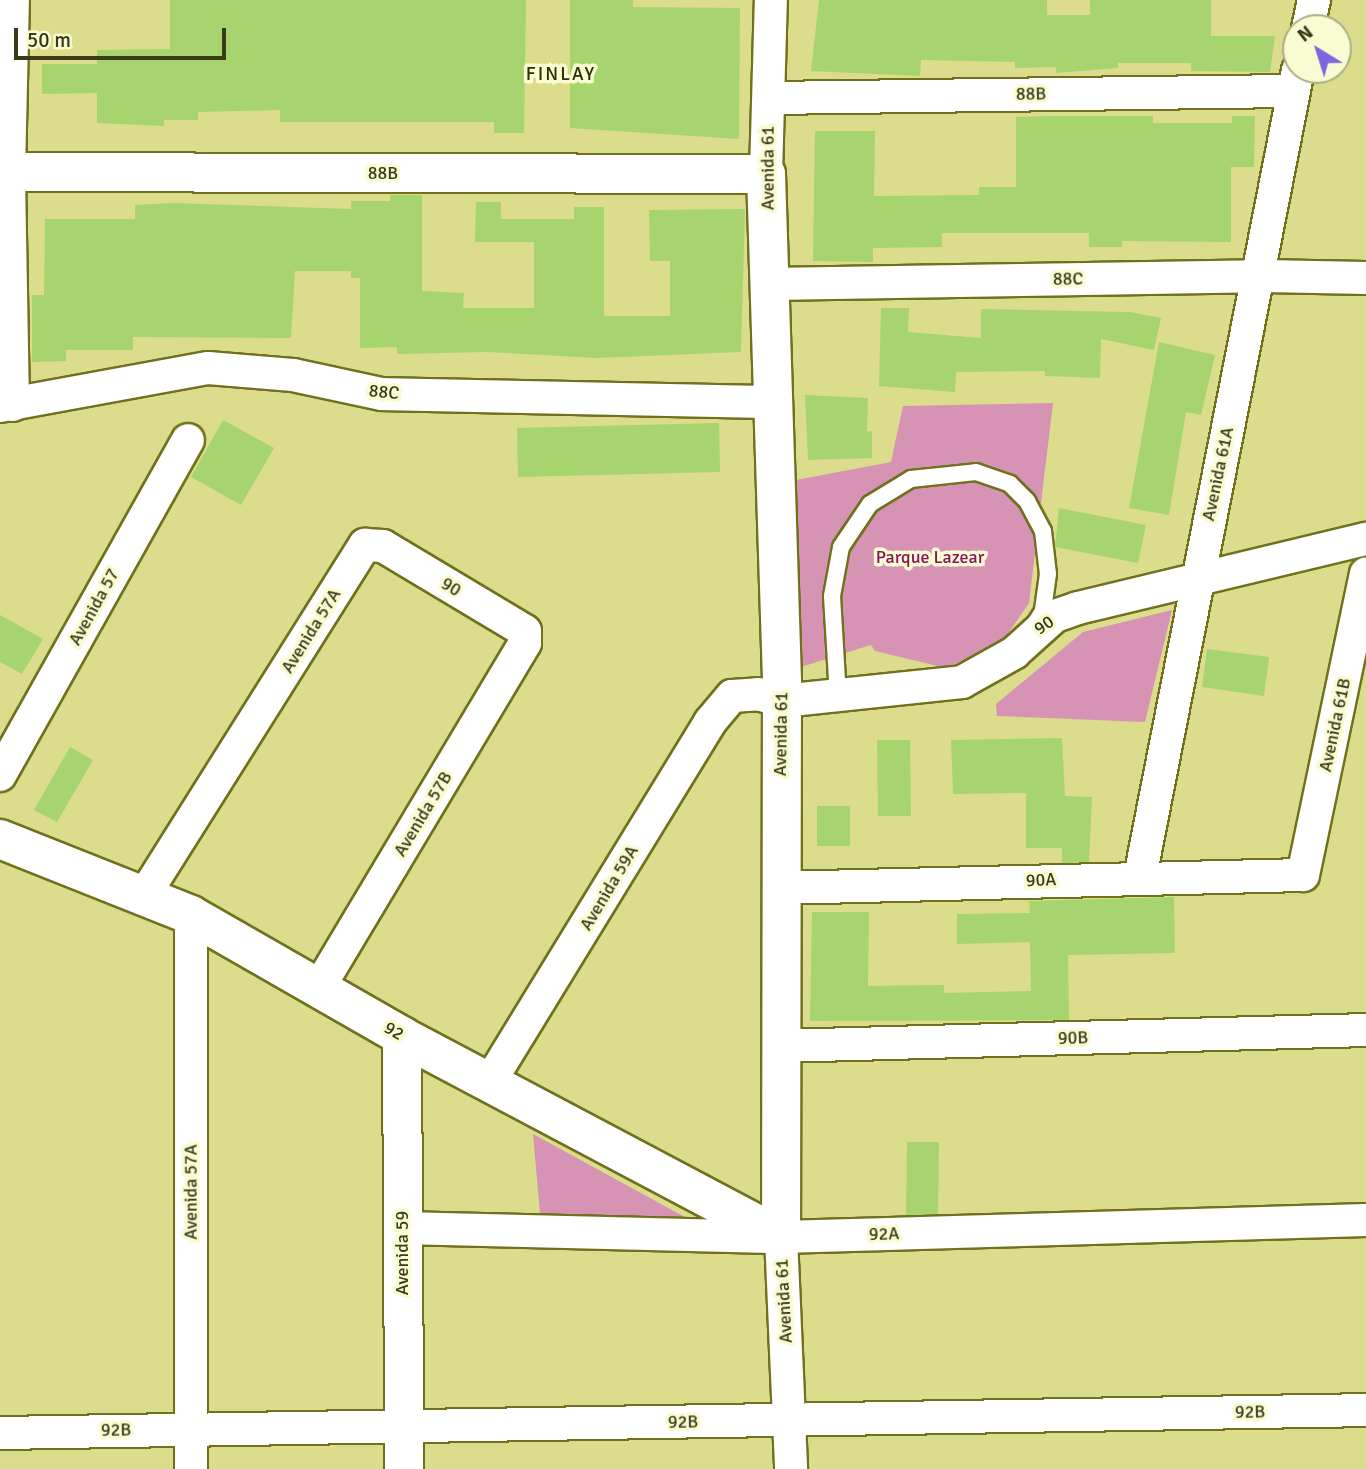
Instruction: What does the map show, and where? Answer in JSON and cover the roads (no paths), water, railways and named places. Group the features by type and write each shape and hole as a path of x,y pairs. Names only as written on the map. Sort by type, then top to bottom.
{"street":[{"path":"6,406 4,172 13,0"},
{"name":"Avenida 61","path":"771,0 766,174 782,701 780,1046 782,1237 790,1469"},
{"name":"88B","path":"769,98 1282,80"},
{"name":"Avenida 61A","path":"1140,877 1196,579 1295,84"},
{"name":"88B","path":"4,172 766,174"},
{"name":"88C","path":"770,284 1258,276 1366,278"},
{"name":"88C","path":"6,406 208,368 293,375 382,394 773,402"},
{"name":"Avenida 57","path":"0,775 187,440"},
{"name":"90","path":"732,696 758,694 782,701 962,682 1014,653 1031,633 1055,616 1078,608 1366,539"},
{"name":"90","path":"365,545 383,546 525,631 525,643"},
{"name":"Avenida 57A","path":"145,894 365,545"},
{"name":"Avenida 61B","path":"1303,875 1366,574"},
{"name":"Avenida 57B","path":"320,986 525,643"},
{"name":"Avenida 59A","path":"489,1083 710,722 732,696"},
{"name":"92","path":"0,839 145,894 191,915 320,986 402,1036 782,1237"},
{"name":"90A","path":"779,888 1303,875"},
{"name":"Avenida 57A","path":"191,915 191,1469"},
{"name":"90B","path":"780,1046 1366,1030"},
{"name":"Avenida 59","path":"402,1036 404,1469"},
{"name":"92A","path":"402,1228 782,1237 1366,1220"},
{"name":"92B","path":"0,1433 1366,1410"}],"lane":[{"path":"838,697 832,596 841,547 870,504 911,479 976,472 1010,484 1027,501 1043,531 1048,574 1042,611 1031,633"}],"district":[{"name":"FINLAY","path":"561,75"}],"park label":[{"name":"Parque Lazear","path":"930,557"}]}
